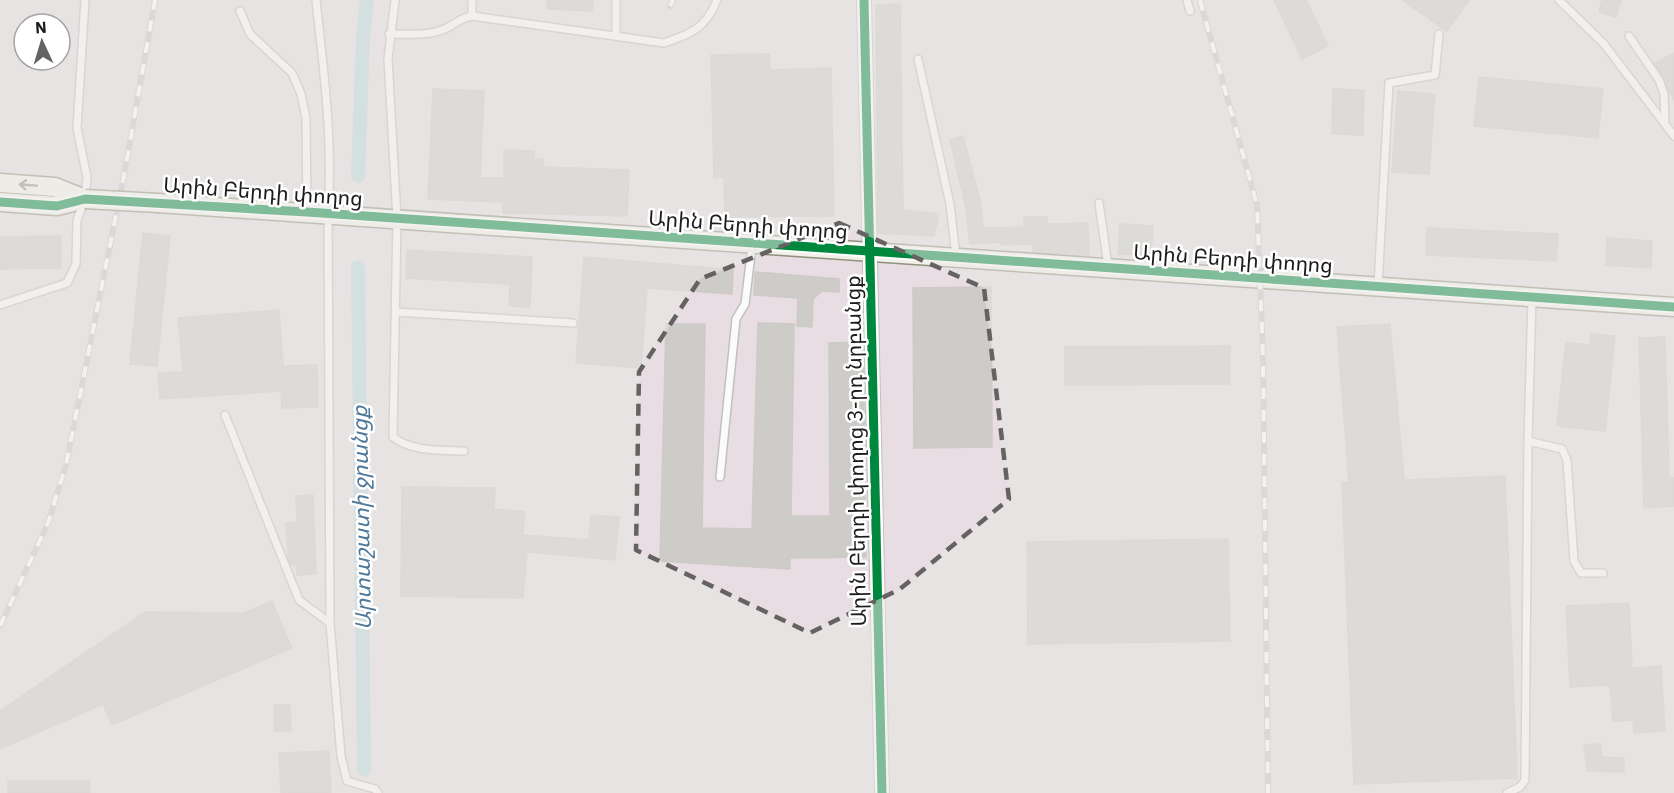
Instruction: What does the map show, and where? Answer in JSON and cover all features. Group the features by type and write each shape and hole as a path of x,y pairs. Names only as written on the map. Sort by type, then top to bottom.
{"street":[{"name":"Արին Բերդի փողոց 3-րդ նրբանցք","path":"864,0 882,793"},
{"name":"Արին Բերդի փողոց","path":"0,183 56,187 85,199"},
{"name":"Արին Բերդի փողոց","path":"0,202 57,207 85,199 328,213 1674,307"}],"lane":[{"path":"0,305 68,283 76,264 77,220 85,199 87,177 77,128 85,0"},
{"path":"316,0 326,74 332,161 328,213 330,623 341,756 346,781 375,789 378,793"},
{"path":"395,0 389,34 397,219 393,437 401,443 417,448 464,451"},
{"path":"472,0 472,16"},
{"path":"616,0 616,34"},
{"path":"389,34 429,33 445,30 459,18 472,16 616,34 664,43 693,33 713,10 717,0"},
{"path":"1187,0 1190,11"},
{"path":"1559,0 1604,44 1674,136"},
{"path":"240,11 250,34 292,73 301,93 306,118 308,212"},
{"path":"1378,286 1389,82 1435,75 1439,34"},
{"path":"1629,36 1659,80 1664,94 1665,123"},
{"path":"918,59 950,204 956,258"},
{"path":"1099,203 1108,268"},
{"path":"720,477 736,319 745,304 752,244"},
{"path":"1507,793 1520,787 1525,780 1528,441 1532,296"},
{"path":"396,312 573,323"},
{"path":"225,415 299,600 330,623"},
{"path":"1528,441 1562,449 1567,460 1574,561 1581,573 1604,573"}],"highlighted area":[{"path":"839,223 984,288 1009,499 900,589 810,633 636,550 639,372 700,279"}],"shaded area":[{"path":"0,0 1674,0 1674,793 0,793"}],"building":[{"path":"547,0 593,0 592,11 547,9"},
{"path":"1274,0 1306,0 1328,46 1302,59"},
{"path":"1402,0 1469,0 1447,31"},
{"path":"1602,0 1621,0 1616,17 1599,12"},
{"path":"900,4 903,210 939,214 934,236 878,233 876,5"},
{"path":"1674,53 1674,100 1655,63"},
{"path":"770,54 770,70 831,68 834,216 725,217 724,177 714,178 711,55"},
{"path":"1479,77 1603,89 1598,138 1474,126"},
{"path":"433,89 484,91 480,178 504,178 504,150 534,151 534,159 543,159 543,167 629,170 627,216 503,213 503,202 428,199"},
{"path":"1333,89 1364,90 1363,135 1332,134"},
{"path":"1398,91 1435,94 1429,174 1392,172"},
{"path":"963,136 981,204 983,228 1024,227 1024,217 1047,217 1047,224 1088,223 1089,256 1033,252 1033,244 1000,245 1000,242 970,244 965,204 950,140"},
{"path":"1120,224 1153,226 1151,256 1118,254"},
{"path":"1427,228 1558,234 1556,261 1426,255"},
{"path":"143,233 170,236 157,366 130,364"},
{"path":"61,236 61,268 0,269 0,237"},
{"path":"1607,238 1652,241 1651,268 1606,265"},
{"path":"407,250 532,257 530,307 509,306 510,284 406,278"},
{"path":"584,257 733,270 732,294 647,288 641,368 576,363"},
{"path":"755,272 839,279 839,292 822,291 813,299 812,327 797,326 798,298 754,295"},
{"path":"991,287 992,447 914,448 913,288"},
{"path":"279,310 283,366 317,365 318,407 282,408 281,391 160,399 158,373 183,372 178,318"},
{"path":"758,323 794,324 791,516 830,516 829,343 863,342 866,557 790,558 790,569 660,561 666,324 705,324 702,528 752,529"},
{"path":"1390,324 1404,480 1505,476 1517,778 1354,784 1342,482 1349,482 1337,327"},
{"path":"1591,334 1615,336 1605,431 1557,426 1566,342 1590,345"},
{"path":"1665,337 1669,478 1674,478 1674,506 1644,508 1639,338"},
{"path":"1230,346 1230,384 1065,385 1065,347"},
{"path":"402,487 495,488 494,509 525,512 523,535 589,540 591,515 619,517 615,560 527,552 523,598 401,596"},
{"path":"313,495 316,574 297,575 297,565 291,565 288,556 286,523 297,522 296,496"},
{"path":"1228,539 1230,641 1028,644 1027,542"},
{"path":"272,601 292,648 112,725 103,704 0,749 0,711 145,612 244,613"},
{"path":"1629,603 1632,668 1661,666 1665,731 1634,733 1633,720 1613,722 1610,685 1570,687 1566,606"},
{"path":"274,705 290,705 291,731 274,731"},
{"path":"1600,744 1602,757 1624,758 1624,772 1587,771 1584,745"},
{"path":"329,751 331,793 281,793 279,753"},
{"path":"8,781 90,781 90,793 8,793"}],"waterway":[{"name":"Արտաշատի ջրանցք","path":"358,176 363,36 367,0"},
{"name":"Արտաշատի ջրանցք","path":"358,267 364,769"}],"railway":[{"path":"0,626 48,523 66,465 125,170 155,0"},
{"path":"670,6 673,0"},
{"path":"1200,0 1257,205 1263,357 1268,793"}],"cycle path":[{"path":"864,0 882,793"},
{"path":"0,202 57,206 85,199 307,212 1674,307"}]}
